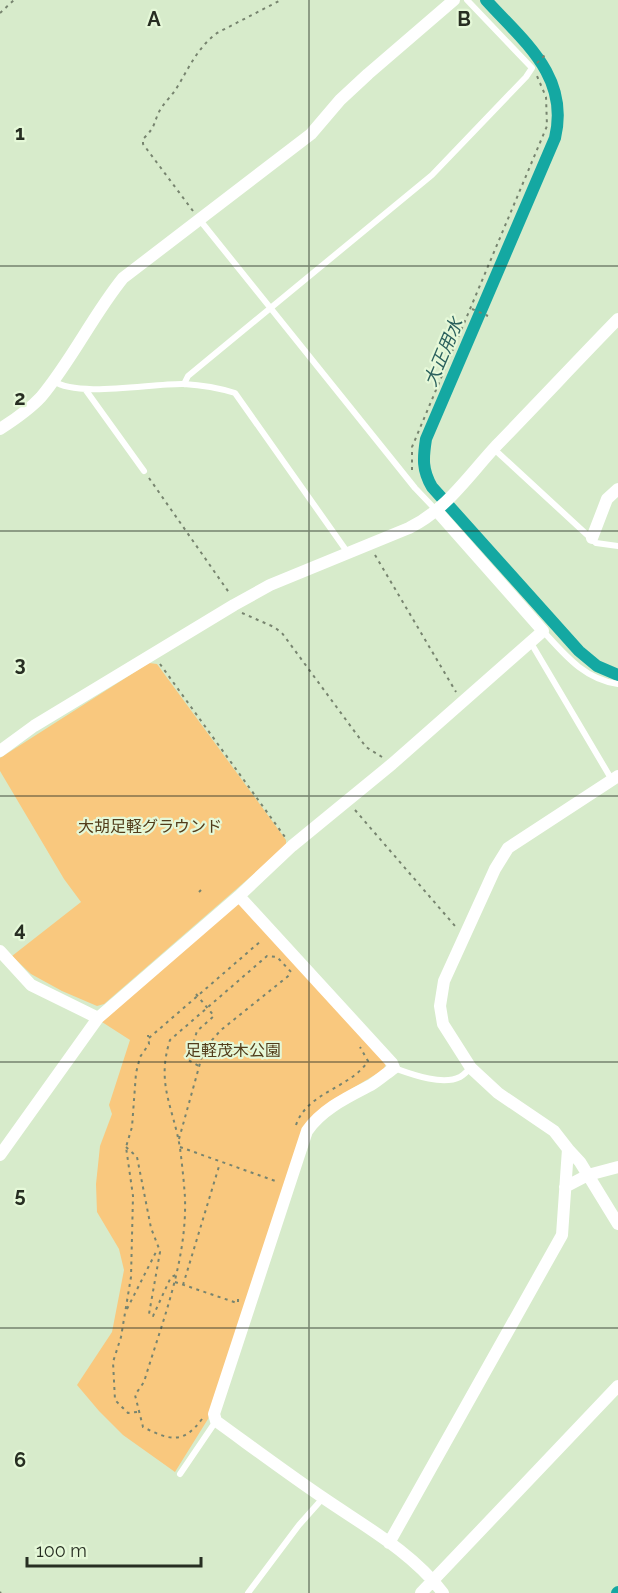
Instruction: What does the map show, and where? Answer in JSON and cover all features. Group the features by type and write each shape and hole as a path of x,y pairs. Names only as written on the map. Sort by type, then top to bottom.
{"street":[{"path":"0,429 29,409 54,381 106,298 123,278 311,135 340,100 361,80 454,0"},
{"path":"0,751 34,726 234,604 270,585 418,523 454,494 618,319"},
{"path":"592,538 607,499 618,489"},
{"path":"0,1155 98,1018 239,896 258,872 392,764 543,631 437,508"},
{"path":"615,778 508,848 495,869 444,981 440,1006 443,1024 471,1068 498,1093 554,1131 588,1175 618,1224"},
{"path":"239,896 350,1014 393,1063 394,1068 372,1084 343,1098 313,1122 307,1131 214,1414 216,1421 389,1543 434,1581 443,1593"},
{"path":"0,951 31,985 98,1018"},
{"path":"389,1543 562,1235 568,1149"},
{"path":"565,1187 588,1175 618,1167"},
{"path":"421,1593 618,1386"}],"lane":[{"path":"184,384 188,376 432,175 526,77 532,68 467,0"},
{"path":"199,219 415,488 437,508"},
{"path":"54,381 60,385 85,389 184,384 235,393 241,398 348,553"},
{"path":"85,389 144,471"},
{"path":"494,449 596,543 618,546"},
{"path":"543,631 580,670 598,680 618,684"},
{"path":"531,643 615,778"},
{"path":"394,1068 427,1078 440,1079 460,1077 471,1068"},
{"path":"180,1474 216,1421"},
{"path":"248,1593 299,1525 323,1498"}],"path":[{"path":"0,13 15,0"},
{"path":"199,219 143,144 143,138 152,131 163,105 198,51 209,39 281,0"},
{"path":"415,488 411,463 412,447 547,126 546,97 532,68"},
{"path":"471,308 488,316"},
{"path":"144,471 223,583 238,611 282,633 366,747 392,764"},
{"path":"368,544 462,702"},
{"path":"153,654 292,846"},
{"path":"347,801 464,935"},
{"path":"138,1412 128,1413 116,1400 112,1362 122,1337 131,1277 133,1196 126,1147 132,1128 136,1072 140,1056 149,1044 148,1037 263,941 261,938"},
{"path":"178,1142 204,1049 221,1030 293,974 277,957 267,957 170,1040 164,1059 163,1079 178,1142 180,1147 185,1198 183,1243 177,1275 144,1382 135,1395 143,1427 158,1435 173,1439 185,1437 204,1417"},
{"path":"197,995 214,1016 197,1031 188,1060 199,1066"},
{"path":"294,1131 297,1120 308,1106 361,1071 368,1061 354,1040"},
{"path":"126,1147 137,1157 152,1228 160,1252 149,1314 153,1316 171,1277 177,1275"},
{"path":"180,1147 278,1182 276,1188"},
{"path":"183,1284 220,1163"},
{"path":"126,1311 156,1252 160,1252"},
{"path":"174,1282 237,1303 238,1296"}],"green space":[{"name":"大胡足軽グラウンド","path":"149,663 157,664 286,840 286,846 104,1004 97,1006 31,974 12,956 81,902 64,879 0,771 0,758"},
{"name":"足軽茂木公園","path":"240,901 386,1064 383,1070 338,1097 302,1130 208,1419 175,1472 123,1435 77,1385 112,1332 124,1270 119,1249 97,1212 96,1184 100,1146 112,1114 109,1105 130,1040 102,1022"}],"waterway":[{"name":"大正用水","path":"486,0 540,61 550,78 556,96 558,116 555,138 426,439 425,469 432,487 579,651 597,666 618,675"}]}
